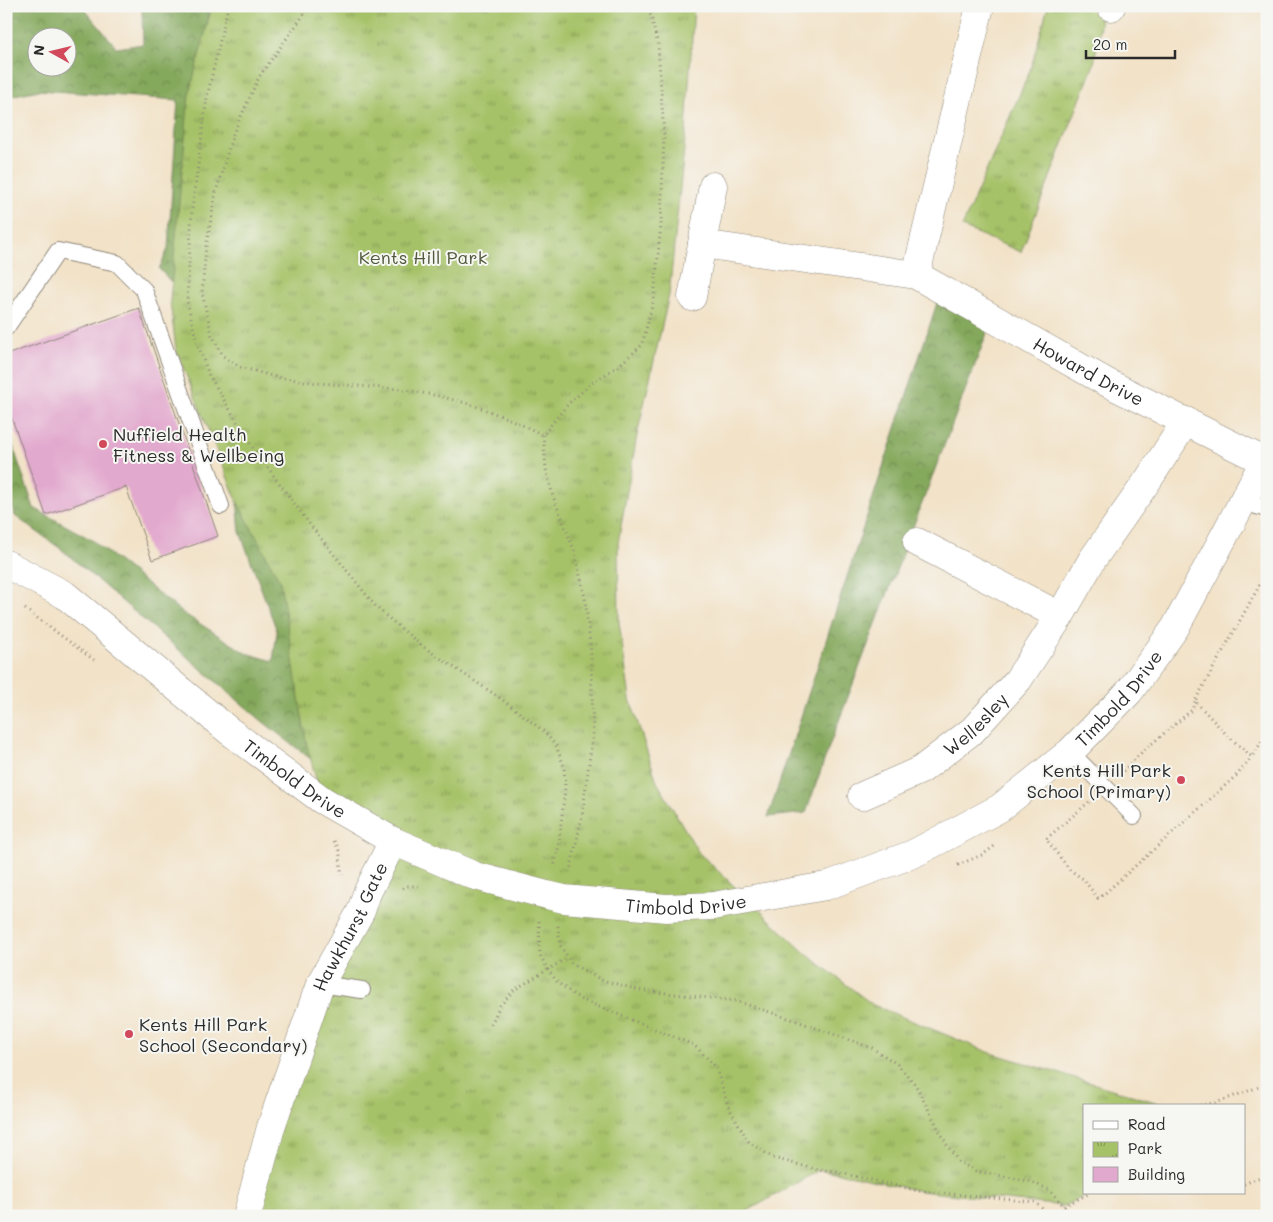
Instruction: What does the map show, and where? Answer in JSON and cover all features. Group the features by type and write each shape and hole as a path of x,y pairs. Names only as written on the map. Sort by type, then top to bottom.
{"street":[{"path":"916,275 980,6"},
{"path":"692,297 713,186"},
{"name":"Howard Drive","path":"702,244 916,275 1106,382 1266,458"},
{"name":"Wellesley","path":"862,796 921,770 973,730 1018,680 1060,616 1092,560 1148,480 1186,421"},
{"name":"Timbold Drive","path":"6,564 65,595 228,730 322,800 392,841 475,876 555,897 666,908 713,906 826,886 913,854 1000,808 1070,752 1129,692 1175,628 1255,505 1266,458"},
{"path":"917,542 1060,616"},
{"name":"Hawkhurst Gate","path":"247,1216 271,1127 320,984 361,911 367,893 392,841"}],"lane":[{"path":"6,328 58,251 117,263 144,290 221,506"},
{"path":"1070,752 1134,816"},
{"path":"320,984 362,990"}],"path":[{"path":"228,6 207,97 192,210 187,301 196,339 210,375 251,445 311,526 377,608 422,646 503,700 545,732 556,746 564,766 565,789 555,897 560,945 567,958 572,964 602,980 639,990 736,1001 872,1048 897,1064 915,1084 947,1145 958,1161 975,1171 1029,1182 1048,1189 1064,1206 1068,1216"},
{"path":"310,6 259,77 234,134 216,192 206,246 202,294 212,335 219,349 223,356 240,367 276,377 318,383 399,389 439,396 473,405 512,420 543,436"},
{"path":"648,6 658,44 664,136 661,225 654,298 642,345 568,404 543,436 546,469 553,496 574,550 585,597 591,653 594,733 582,817 555,897 539,922 540,955 558,983 580,999 694,1045 716,1067 729,1108 749,1142 773,1158 920,1191 1035,1202 1050,1216"},
{"path":"6,107 15,108"},
{"path":"1252,757 1226,734 1195,701 1267,572"},
{"path":"1070,870 1098,898 1104,894 1238,774 1252,757 1267,733"},
{"path":"491,1024 500,1006 514,990 567,958"},
{"path":"1206,1104 1218,1102 1267,1084"},
{"path":"1246,1183 1267,1174"},
{"path":"1064,1206 1088,1194"}],"green space":[{"path":"19,6 82,6 117,48 143,44 142,9 144,6 210,6 195,95 176,287 159,269 168,249 178,100 39,90 10,96 6,92 6,16"},
{"name":"Kents Hill Park","path":"212,6 694,6 686,130 669,295 637,435 618,543 619,622 630,699 657,782 699,853 805,953 873,1005 988,1052 1158,1103 1083,1104 1083,1194 1088,1194 1064,1206 920,1191 836,1172 819,1170 739,1216 247,1216 271,1127 392,841 322,800 307,746 280,581 237,501 176,350 170,301 189,95"},
{"path":"1048,6 1103,6 1094,64 1021,252 962,227 1031,68"},
{"path":"938,300 989,328 830,744 806,813 768,817"},
{"path":"6,426 34,508 92,540 183,613 246,653 273,661 277,631 240,532 237,501 245,489 292,535 312,760 262,721 61,549 15,516 6,493"}],"building":[{"name":"Nuffield Health Fitness & Wellbeing","path":"139,308 218,536 152,560 126,487 46,515 6,402 6,355"}],"place":[{"name":"Nuffield Health Fitness & Wellbeing","path":"103,444"},
{"name":"Kents Hill Park School (Primary)","path":"1181,780"},
{"name":"Kents Hill Park School (Secondary)","path":"129,1034"}]}
